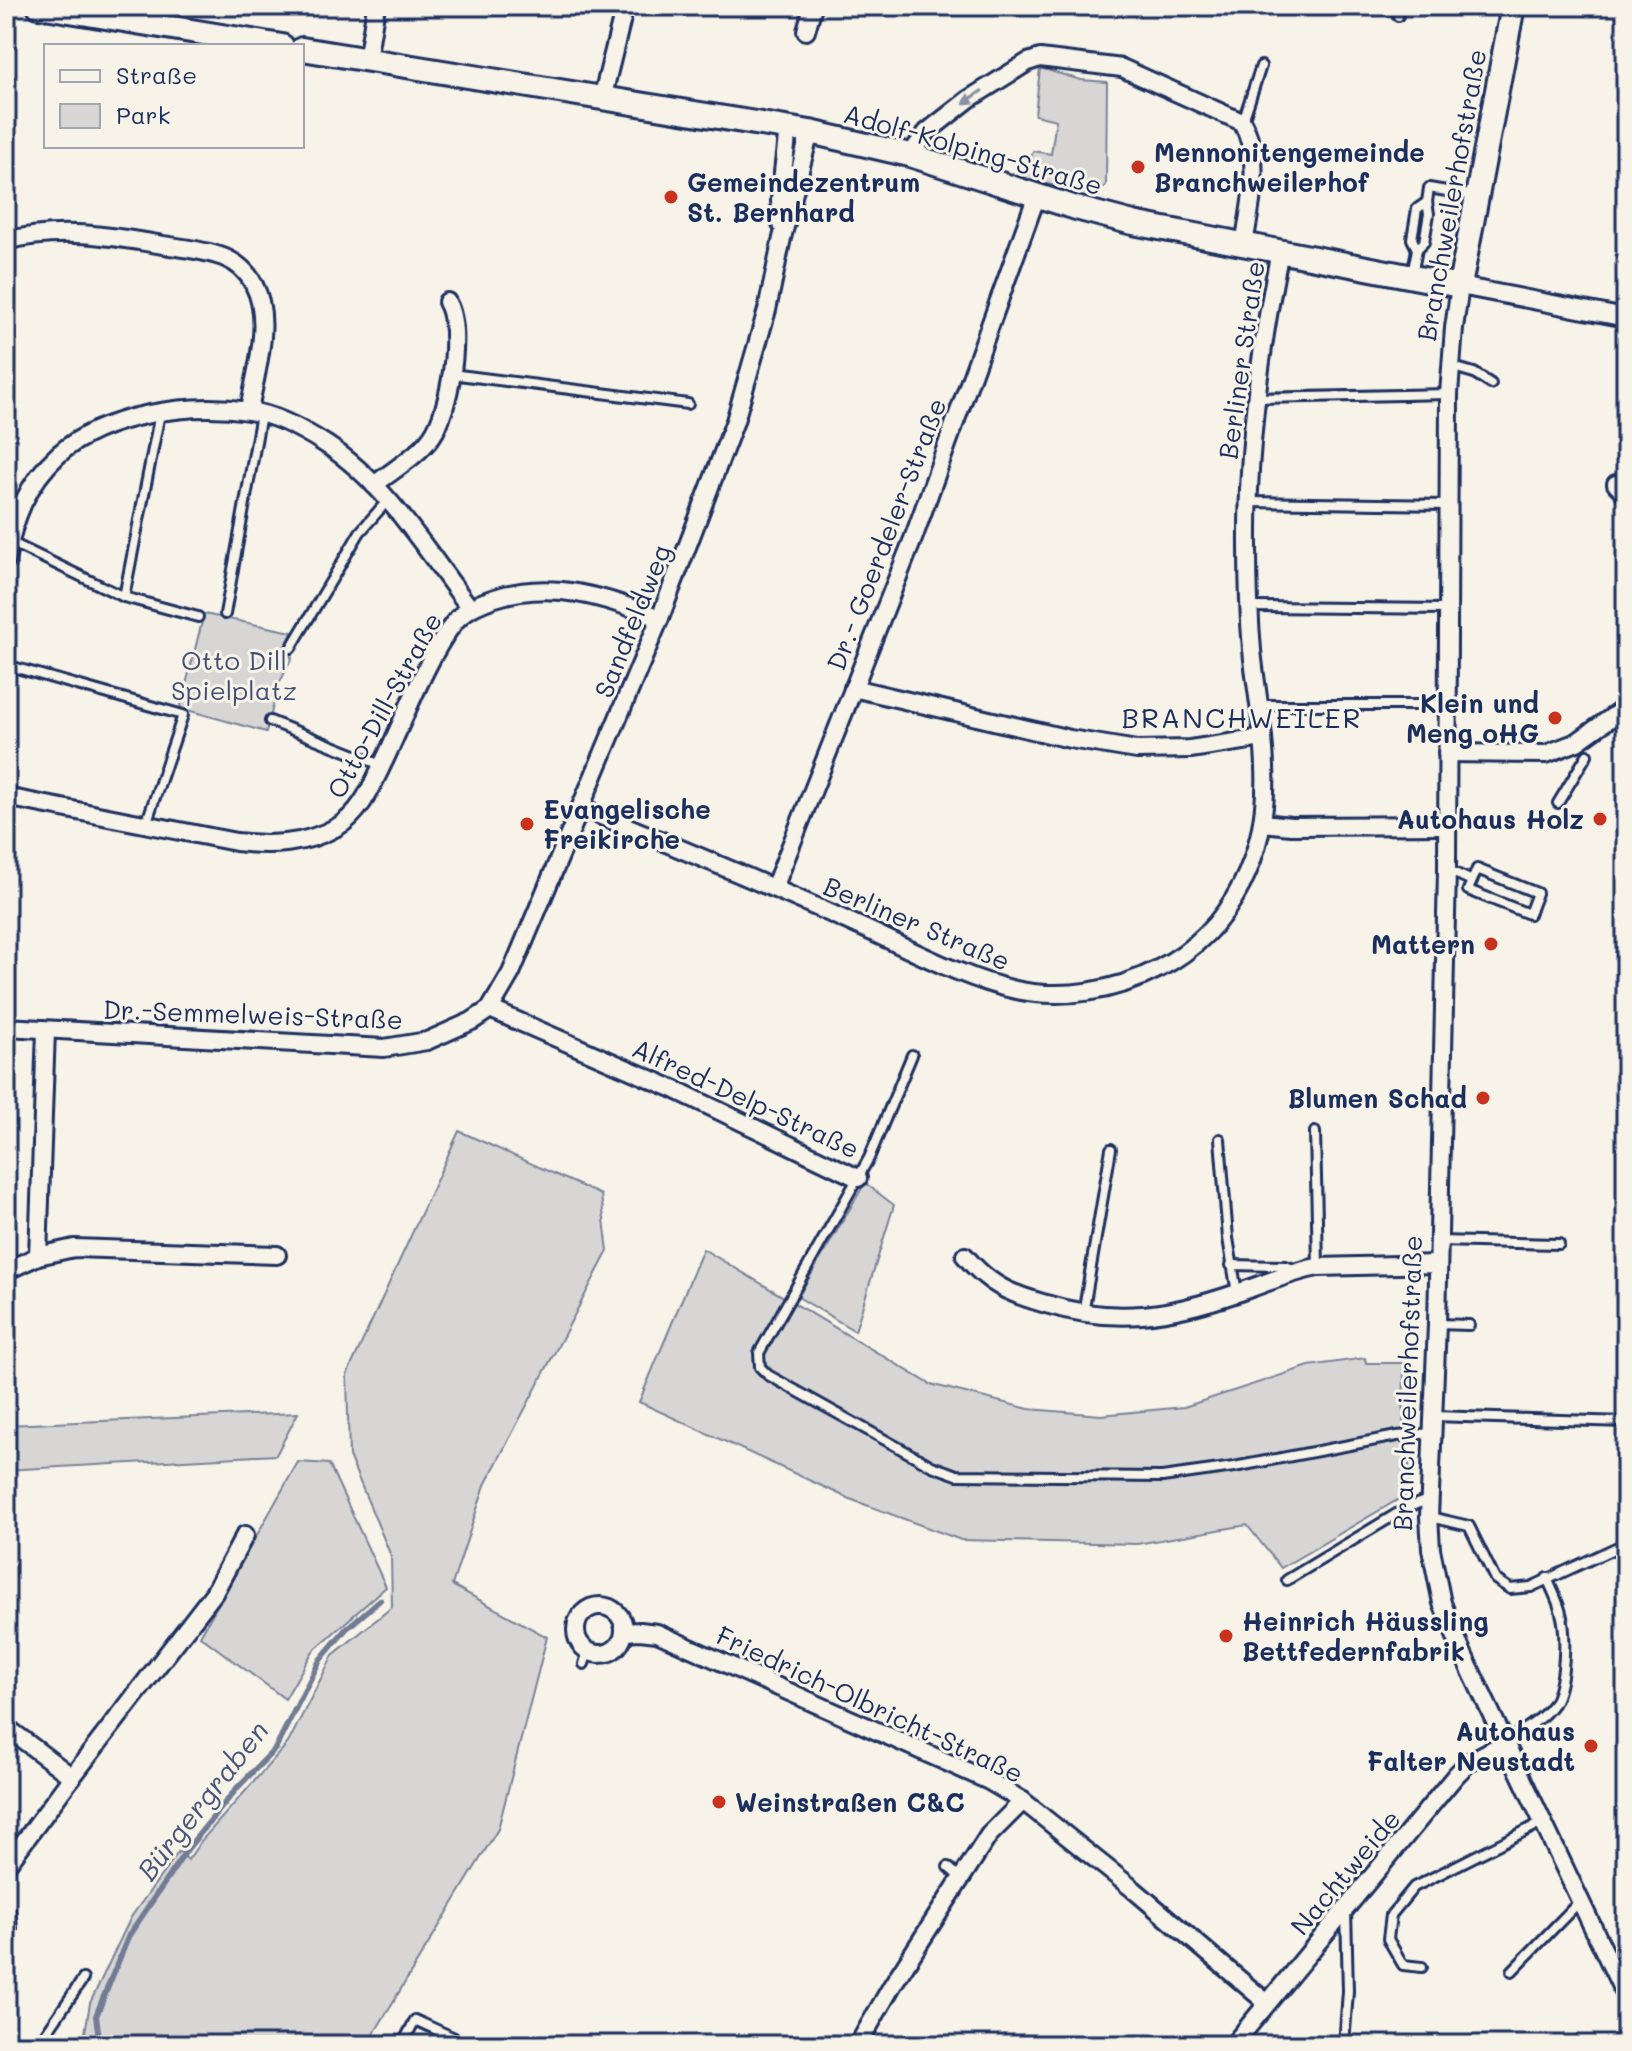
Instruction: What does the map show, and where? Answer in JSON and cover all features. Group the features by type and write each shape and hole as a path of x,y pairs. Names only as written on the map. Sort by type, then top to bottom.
{"street":[{"path":"39,6 77,9 271,44"},
{"path":"367,60 376,6"},
{"path":"602,99 625,6"},
{"path":"806,31 813,6"},
{"name":"Branchweilerhofstraße","path":"1513,6 1460,286 1450,365 1447,870 1451,999 1429,1508 1431,1549 1442,1603 1626,1997"},
{"name":"Adolf-Kolping-Straße","path":"304,49 799,130 910,155 1133,223 1626,318"},
{"path":"910,155 927,132 969,99 1028,62 1040,58 1122,68 1242,122 1252,144 1254,160 1244,245"},
{"name":"Sandfeldweg","path":"490,1009 511,973 582,808 660,618 735,421 767,310 782,238 780,199 799,130"},
{"name":"Dr.- Goerdeler-Straße","path":"774,888 913,539 1037,195"},
{"path":"6,241 51,233 114,237 195,250 224,257 237,264 256,287 262,321 255,412"},
{"name":"Berliner Straße","path":"582,808 999,986 1022,992 1095,991 1161,968 1179,957 1213,928 1227,910 1249,873 1263,823 1266,796 1250,607 1248,502 1255,398 1280,251"},
{"path":"374,485 423,447 441,421 451,374 454,331 453,316 447,302"},
{"path":"6,561 14,523 29,491 59,454 76,442 102,428 160,413 209,409 255,412 313,436 374,485 470,608"},
{"name":"Otto-Dill-Straße","path":"6,797 236,842 261,845 298,842 337,827 360,805 432,661 458,619 470,608 514,592 568,590 660,618"},
{"path":"853,688 1070,739 1137,750 1190,749 1263,738"},
{"path":"1447,753 1530,755 1561,750 1626,707"},
{"path":"1263,823 1291,826 1447,825"},
{"name":"Dr.-Semmelweis-Straße","path":"6,1027 384,1048 427,1041 455,1031 490,1009"},
{"name":"Alfred-Delp-Straße","path":"490,1009 676,1090 858,1178"},
{"path":"38,1256 46,1030"},
{"path":"6,1271 38,1256 74,1248 277,1255"},
{"path":"965,1256 981,1275 1013,1294 1083,1315 1111,1317 1170,1313 1318,1267 1438,1264"},
{"path":"6,1866 214,1593 245,1535"},
{"path":"591,1607 607,1607 614,1611 623,1624 624,1632 611,1652 586,1658 576,1633 579,1617 591,1607"},
{"name":"Friedrich-Olbricht-Straße","path":"624,1632 657,1633 989,1781 1023,1801 1267,2003"},
{"path":"6,1727 72,1777"},
{"name":"Nachtweide","path":"1233,2045 1456,1775 1469,1762 1505,1743"},
{"path":"858,2045 893,1984 989,1835 1023,1801"}],"lane":[{"path":"1398,16 1399,6"},
{"path":"1242,122 1261,66"},
{"path":"1412,276 1417,249 1424,242 1429,188 1476,196"},
{"path":"1450,365 1474,373 1491,384"},
{"path":"451,374 688,404"},
{"path":"1255,398 1449,394"},
{"path":"225,614 255,412"},
{"path":"124,597 160,413"},
{"path":"291,648 360,532 388,500"},
{"path":"1248,502 1448,505"},
{"path":"9,542 124,597 198,617"},
{"path":"1250,607 1447,609"},
{"path":"6,665 183,715 146,824"},
{"path":"1259,705 1447,705"},
{"path":"270,721 382,766"},
{"path":"1530,755 1531,733"},
{"path":"1558,803 1587,755"},
{"path":"1477,869 1537,893 1529,914 1468,890 1472,881 1477,869"},
{"path":"1447,870 1472,881"},
{"name":"Alfred-Delp-Straße","path":"858,1178 912,1055"},
{"path":"1315,1132 1318,1267"},
{"path":"1220,1139 1231,1265 1237,1293"},
{"path":"1083,1315 1111,1149"},
{"path":"858,1178 759,1353 760,1367 768,1375 945,1472 957,1475 1162,1477 1234,1467 1397,1436 1432,1433"},
{"path":"1439,1241 1559,1244"},
{"path":"1231,1265 1285,1266 1300,1271"},
{"path":"1437,1324 1469,1325"},
{"path":"1433,1416 1626,1422"},
{"path":"1287,1580 1408,1507 1429,1508 1469,1526 1495,1579 1510,1589 1531,1587 1626,1541"},
{"path":"1505,1743 1541,1718 1555,1702 1561,1680 1565,1639 1561,1614 1547,1578"},
{"path":"1422,1967 1403,1965 1388,1939 1391,1915 1414,1887 1543,1822"},
{"path":"948,1867 962,1879"},
{"path":"1512,1971 1581,1900"},
{"path":"6,1908 10,1911 12,1929 6,1938"},
{"path":"1344,2045 1348,1991 1346,1909"},
{"path":"38,2045 83,1979"},
{"path":"402,2045 415,2020 470,2045"}],"green space":[{"path":"1040,68 1081,80 1107,82 1106,185 1095,196 1024,178 1033,151 1051,154 1056,120 1035,115"},
{"name":"Otto Dill Spielplatz","path":"204,614 292,632 285,650 292,658 279,684 266,732 180,708"},
{"path":"459,1131 601,1195 608,1251 485,1485 452,1585 547,1637 498,1829 367,2045 83,2045 90,2003 131,1917 179,1851 188,1860 201,1841 288,1743 333,1655 392,1607 391,1556 349,1456 347,1375"},
{"path":"865,1183 894,1205 855,1331 798,1297"},
{"path":"703,1249 930,1384 1029,1409 1101,1415 1184,1407 1309,1366 1365,1358 1366,1363 1404,1363 1403,1447 1408,1448 1411,1492 1281,1568 1247,1525 1137,1544 961,1540 850,1499 639,1402"},
{"path":"298,1413 276,1455 6,1470 6,1425"},
{"path":"298,1462 329,1464 386,1587 313,1651 285,1699 200,1636"}],"waterway":[{"name":"Bürgergraben","path":"100,2045 96,2016 129,1935 188,1848 238,1787 275,1749 320,1660 346,1629 380,1600"}],"place":[{"name":"Mennonitengemeinde Branchweilerhof","path":"1138,167"},
{"name":"Gemeindezentrum St. Bernhard","path":"671,197"},
{"name":"Klein und Meng oHG","path":"1555,718"},
{"name":"Autohaus Holz","path":"1600,819"},
{"name":"Evangelische Freikirche","path":"527,824"},
{"name":"Mattern","path":"1491,944"},
{"name":"Blumen Schad","path":"1483,1098"},
{"name":"Heinrich Häussling Bettfedernfabrik","path":"1226,1636"},
{"name":"Autohaus Falter Neustadt","path":"1591,1746"},
{"name":"Weinstraßen C&C","path":"719,1802"}],"district":[{"name":"BRANCHWEILER","path":"1242,717"}]}
